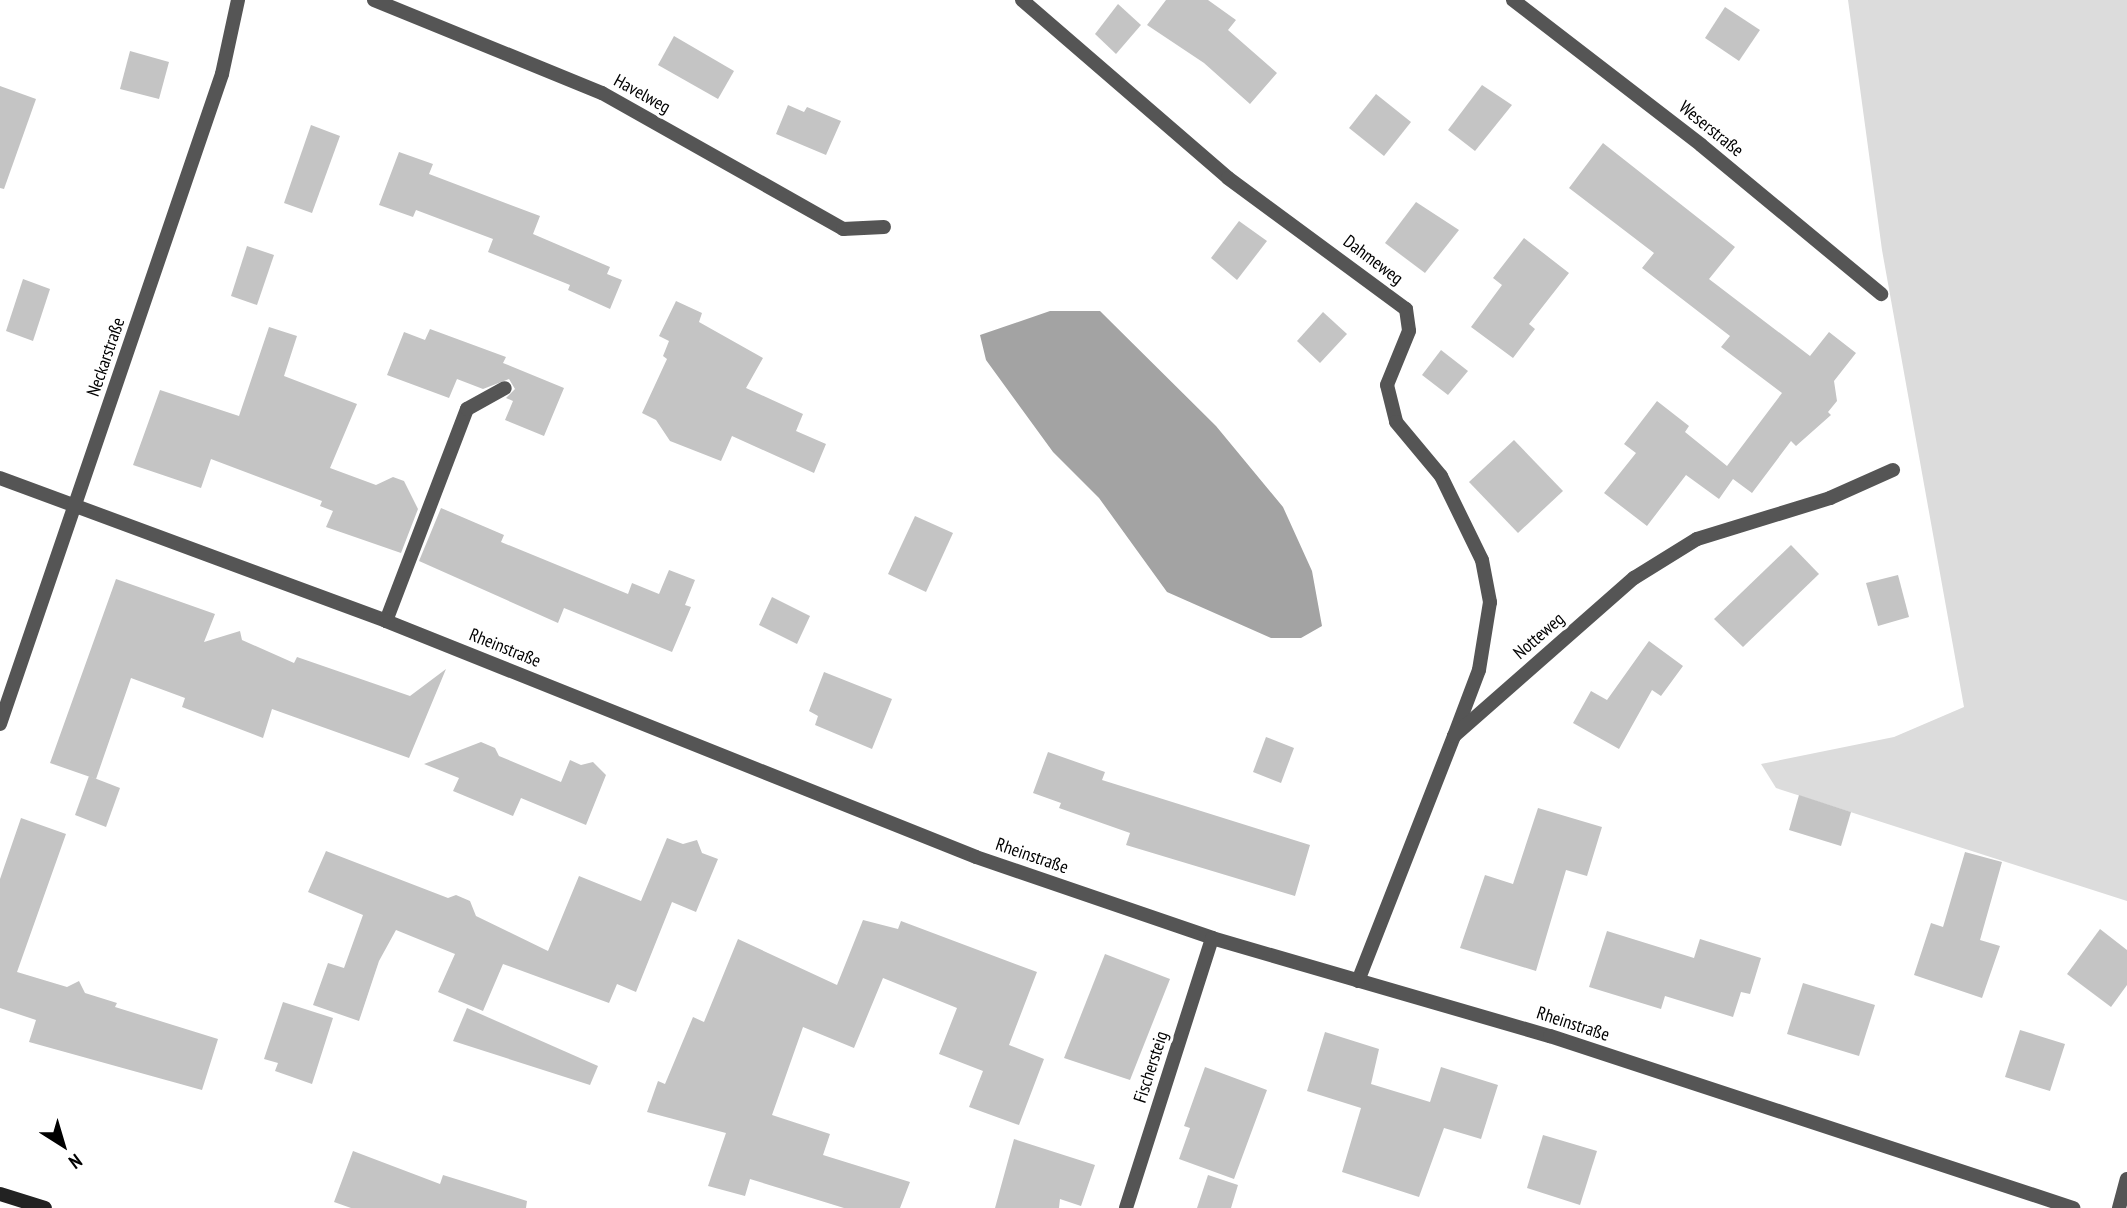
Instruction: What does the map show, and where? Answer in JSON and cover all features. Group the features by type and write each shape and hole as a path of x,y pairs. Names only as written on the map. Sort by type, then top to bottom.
{"main road":[{"path":"0,1194 45,1208"}],"street":[{"name":"Neckarstraße","path":"0,724 222,74 239,0"},
{"name":"Havelweg","path":"374,0 601,93 843,229 884,227"},
{"name":"Dahmeweg","path":"1022,0 1228,178 1406,309 1409,331 1387,385 1396,422 1441,476 1482,560 1490,602 1479,670 1454,736"},
{"name":"Weserstraße","path":"1513,0 1701,145 1881,293"},
{"path":"386,621 467,409 505,388"},
{"name":"Notteweg","path":"1358,981 1454,736 1634,578 1666,558 1698,539 1830,498 1893,470"},
{"name":"Rheinstraße","path":"0,478 386,621 976,857 1212,938 1550,1036 2073,1208"},
{"name":"Fischersteig","path":"1126,1208 1212,938"},
{"path":"2119,1208 2127,1179"}],"shaded area":[{"path":"1848,0 2127,0 2127,901 1776,788 1761,764 1894,737 1964,707 1882,250"},
{"path":"1050,311 1100,311 1216,426 1283,507 1312,571 1322,626 1301,638 1271,638 1167,592 1099,498 1053,452 986,360 980,335"}],"building":[{"path":"1166,0 1208,0 1236,20 1228,30 1277,73 1250,104 1204,63 1147,25"},
{"path":"1118,4 1141,25 1116,54 1095,34"},
{"path":"1725,7 1760,30 1739,61 1705,38"},
{"path":"674,36 734,71 718,99 658,65"},
{"path":"130,51 169,62 159,99 120,89"},
{"path":"1482,85 1512,105 1475,151 1448,130"},
{"path":"0,86 36,99 4,189 0,188"},
{"path":"1376,94 1411,122 1384,156 1349,128"},
{"path":"788,105 804,112 807,107 841,121 826,155 776,134"},
{"path":"311,125 340,136 312,213 284,203"},
{"path":"1603,143 1735,247 1709,279 1810,356 1829,332 1856,353 1834,381 1837,401 1828,412 1831,415 1796,446 1791,441 1752,493 1733,479 1719,499 1686,475 1647,526 1604,493 1636,453 1624,444 1657,401 1689,426 1685,432 1727,466 1782,393 1721,347 1730,336 1642,268 1654,253 1569,188"},
{"path":"399,152 433,164 429,174 540,216 533,234 610,267 607,274 622,280 610,309 568,290 570,285 488,252 493,239 416,210 413,217 379,205"},
{"path":"1416,202 1459,230 1425,273 1385,243"},
{"path":"1239,221 1267,241 1237,280 1211,258"},
{"path":"1524,238 1569,273 1529,324 1535,329 1513,358 1471,327 1502,285 1493,278"},
{"path":"247,246 274,255 257,305 231,296"},
{"path":"23,279 50,289 33,341 6,331"},
{"path":"676,301 702,313 699,322 763,358 746,388 803,414 796,431 826,444 814,473 732,436 721,461 670,441 656,420 642,413 667,359 663,356 669,341 659,336"},
{"path":"1323,312 1347,334 1320,363 1297,341"},
{"path":"269,327 297,336 284,376 357,404 330,468 376,485 393,477 404,481 418,509 401,553 326,527 333,511 320,506 322,501 211,459 201,488 133,465 160,390 239,416"},
{"path":"430,329 506,357 503,363 564,388 544,436 505,420 513,401 506,398 515,389 509,379 483,389 457,379 449,398 387,375 404,332 425,340"},
{"path":"1441,350 1468,371 1448,395 1422,375"},
{"path":"1514,440 1563,491 1518,533 1469,482"},
{"path":"441,508 504,535 501,542 628,594 632,583 659,594 669,570 695,580 685,605 691,607 672,652 564,608 558,623 419,561"},
{"path":"915,516 953,533 926,592 888,574"},
{"path":"1791,545 1819,574 1743,647 1714,619"},
{"path":"1898,575 1909,617 1878,626 1866,583"},
{"path":"116,579 215,614 204,642 240,631 242,640 294,663 297,657 410,696 446,669 409,758 272,709 263,738 182,707 185,698 131,678 96,779 50,763"},
{"path":"772,597 810,616 797,644 759,625"},
{"path":"1649,641 1683,666 1661,696 1652,690 1619,749 1573,723 1591,691 1607,700"},
{"path":"824,672 892,699 872,749 815,725 818,716 809,711"},
{"path":"1266,737 1294,748 1281,783 1253,772"},
{"path":"481,742 495,748 499,756 561,782 570,760 581,765 593,762 606,775 586,825 521,798 513,816 453,791 459,778 424,764"},
{"path":"1048,752 1105,772 1102,780 1310,845 1295,896 1126,845 1130,833 1059,808 1061,803 1033,793"},
{"path":"89,776 120,788 106,827 75,815"},
{"path":"1799,795 1851,812 1841,846 1789,830"},
{"path":"1538,808 1602,827 1587,876 1566,870 1536,971 1460,948 1485,875 1513,884"},
{"path":"21,818 66,834 17,972 67,987 79,981 85,993 117,1003 115,1007 218,1039 202,1090 29,1042 36,1020 0,1008 0,879"},
{"path":"667,838 683,844 697,840 702,853 718,859 696,912 672,902 636,992 617,984 609,1003 503,964 483,1011 438,992 455,954 396,930 379,961 359,1021 313,1005 328,963 344,968 363,915 308,892 326,851 448,898 456,895 470,901 476,916 548,951 579,876 641,901"},
{"path":"1965,852 2002,862 1980,940 2000,946 1982,998 1914,975 1931,923 1943,927"},
{"path":"863,920 898,929 901,921 1037,972 1009,1045 1044,1059 1019,1125 969,1107 983,1071 939,1054 957,1008 883,978 854,1048 803,1027 772,1115 830,1134 823,1155 910,1182 900,1208 844,1208 750,1179 745,1196 708,1186 726,1133 647,1112 658,1081 665,1084 693,1017 704,1022 738,939 837,985"},
{"path":"2100,929 2127,950 2127,985 2111,1007 2067,974"},
{"path":"1607,931 1694,958 1700,939 1761,958 1750,994 1741,992 1733,1017 1665,996 1661,1009 1589,987"},
{"path":"1105,954 1170,979 1130,1080 1064,1058"},
{"path":"1803,983 1875,1005 1859,1056 1787,1034"},
{"path":"283,1002 333,1018 312,1084 275,1071 278,1063 264,1059"},
{"path":"467,1008 598,1066 590,1085 453,1041"},
{"path":"2020,1030 2065,1044 2050,1091 2005,1077"},
{"path":"1325,1032 1379,1049 1371,1084 1430,1102 1441,1067 1498,1085 1481,1139 1444,1128 1419,1197 1342,1172 1361,1108 1307,1091"},
{"path":"1205,1067 1267,1090 1234,1179 1179,1159 1190,1128 1184,1126"},
{"path":"1543,1135 1597,1151 1580,1205 1527,1188"},
{"path":"1014,1139 1095,1165 1081,1206 1060,1199 1059,1208 995,1208"},
{"path":"353,1151 440,1184 443,1175 527,1201 526,1208 351,1208 334,1202"},
{"path":"1208,1175 1238,1185 1231,1208 1197,1208"}]}
